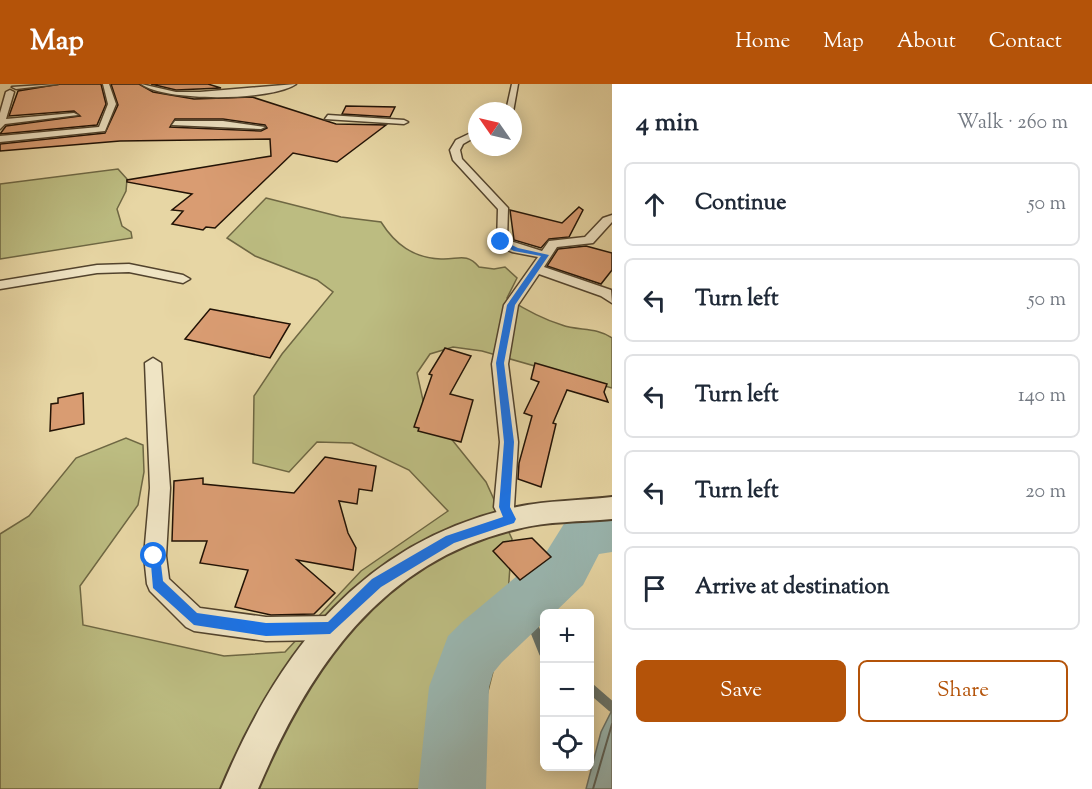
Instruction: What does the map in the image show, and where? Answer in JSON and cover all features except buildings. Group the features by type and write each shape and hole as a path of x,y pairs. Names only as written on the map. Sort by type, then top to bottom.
{"street":[{"path":"0,92 55,84"},
{"path":"0,139 102,129 112,104 106,84"},
{"path":"144,84 164,92 180,94 235,93 293,84"},
{"path":"164,92 177,84"},
{"path":"512,102 515,84"},
{"path":"16,88 4,103 1,122 74,115"},
{"path":"328,117 404,122"},
{"path":"175,123 223,123 261,127"},
{"path":"468,138 459,142 455,150 458,160 503,208 501,242 606,293 612,299"},
{"path":"510,519 504,507 509,442 500,363 511,305 553,244 589,240 607,220 612,218"},
{"path":"0,285 98,269 129,268 183,279"},
{"path":"153,363 160,488 154,556 158,584 194,619 266,629 330,628"},
{"path":"240,789 278,707 330,628 376,583 450,540 510,519 612,508"}],"green space":[{"path":"118,169 127,179 126,191 117,209 122,226 131,232 132,238 0,259 0,184"},
{"path":"266,198 341,217 381,222 399,243 413,253 422,256 441,259 466,258 479,267 494,269 505,267 517,278 507,298 555,323 600,332 612,338 612,388 482,351 453,347 430,354 417,373 424,405 486,482 512,539 506,621 463,789 0,789 0,534 29,516 76,458 126,438 143,445 144,472 138,505 80,586 83,625 224,656 285,652 361,571 448,511 409,470 352,443 317,442 289,472 253,463 254,396 282,354 333,292 317,280 255,256 227,238"}],"water":[{"path":"612,710 612,789 586,789 591,771 594,771 594,759 601,732"}],"waterway":[{"path":"452,789 459,687 469,657 482,642 565,568 584,534 612,531"},
{"path":"524,603 540,643"},
{"path":"594,691 612,707"}],"route":[{"path":"154,556 158,584 194,619 266,629 330,628 376,583 450,540 510,519 504,507 509,442 500,363 511,305 546,255 516,249 501,242"}]}
